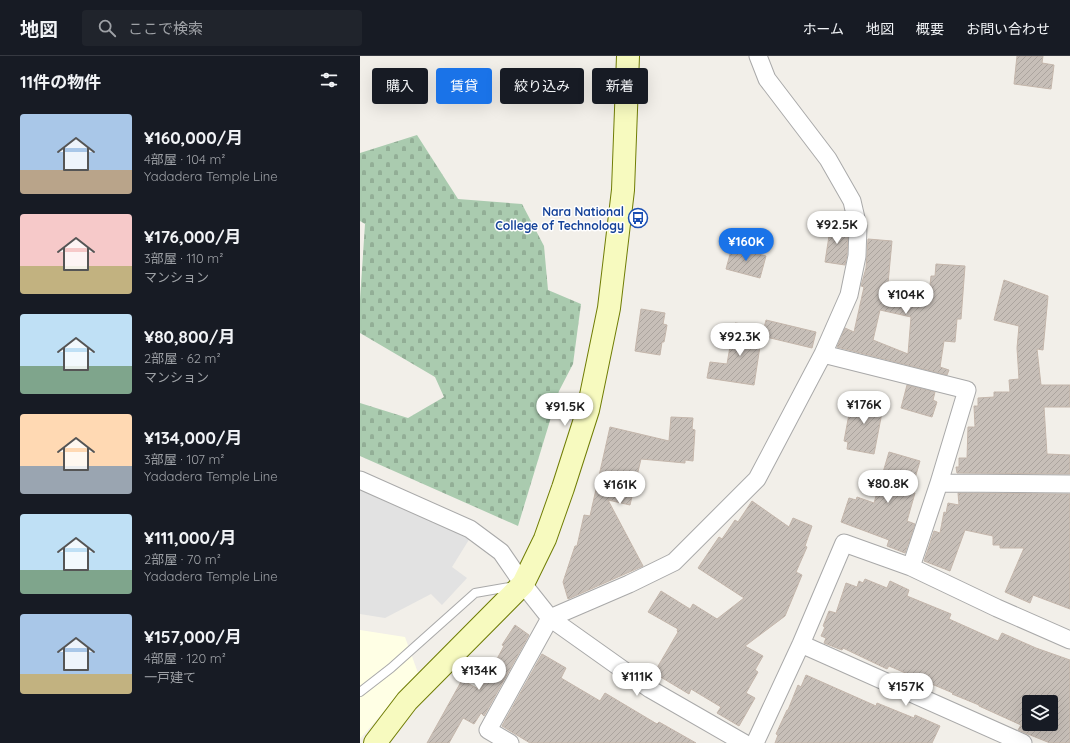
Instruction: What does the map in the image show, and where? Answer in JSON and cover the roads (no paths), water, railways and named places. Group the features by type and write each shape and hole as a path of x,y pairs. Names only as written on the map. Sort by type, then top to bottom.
{"main road":[{"path":"375,743 407,701 523,584 545,539 586,417 609,308 623,190 628,56"}],"street":[{"path":"510,743 488,730 550,618 629,584 674,562 757,479 823,354 849,295 857,256 858,227 852,201 828,158 767,79 758,56"},
{"path":"823,354 967,390 939,483 911,567"},
{"path":"360,480 470,529 501,552 523,584 550,618 650,689 744,743"},
{"path":"939,483 1070,484"},
{"path":"755,743 801,644 844,543 911,567 997,608 1070,640"},
{"path":"801,644 1023,743"}],"lane":[{"path":"360,692 392,668 475,593 523,584"}],"place":[{"name":"Nara National College of Technology","path":"638,218"}]}
